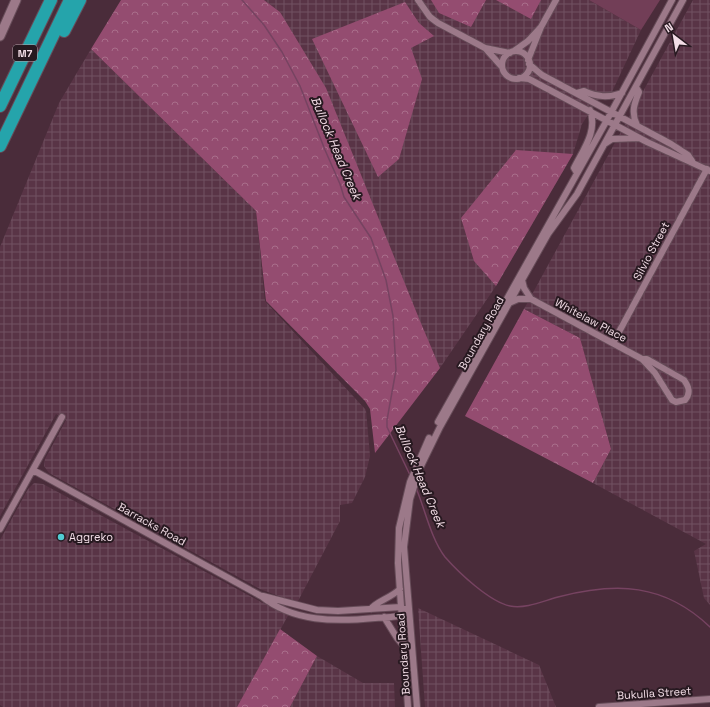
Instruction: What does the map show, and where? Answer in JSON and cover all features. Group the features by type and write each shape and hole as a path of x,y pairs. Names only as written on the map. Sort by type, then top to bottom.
{"highway":[{"name":"M7","path":"0,106 51,0"},
{"name":"M7","path":"0,146 70,0"},
{"path":"46,49 61,36 80,0"}],"street":[{"path":"0,36 16,0"},
{"path":"418,0 430,17 486,48 522,53 542,75 637,125 688,155 692,161"},
{"path":"519,78 527,73 529,62 541,27 556,0"},
{"name":"Boundary Road","path":"408,707 398,549 405,512 420,468 438,426 577,173 608,120 672,0"},
{"name":"Boundary Road","path":"438,426 548,234 577,194 683,0"},
{"path":"502,67 503,59 528,41 541,27"},
{"path":"486,48 502,67 506,75 510,77 529,79 590,110 639,138 684,160 692,161 708,170"},
{"path":"636,87 639,92 633,113 637,125"},
{"path":"577,93 584,91 593,96 604,97 622,93"},
{"path":"577,173 574,168 591,136 592,123 590,110"},
{"path":"605,143 612,139 639,138"},
{"name":"Silvio Street","path":"613,343 708,170"},
{"path":"522,280 524,288 531,299"},
{"path":"509,304 518,299 531,299"},
{"name":"Whitelaw Place","path":"531,299 642,359 655,373 672,400 676,402 685,400 689,392 688,385 684,380 647,359 642,359"},
{"path":"0,529 62,417"},
{"name":"Barracks Road","path":"33,470 261,596 274,607 305,616 324,619 354,620 402,615 410,611"},
{"name":"Boundary Road","path":"405,512 404,547 417,707"},
{"path":"371,609 373,604 389,598 400,589"},
{"name":"Barracks Road","path":"261,596 317,610 338,611 401,607 410,611"},
{"path":"384,617 396,638 403,645"},
{"name":"Bukulla Street","path":"599,707 710,699"}],"shaded area":[{"path":"264,0 589,0 641,30 611,94 602,94 582,124 573,154 496,286 440,368 280,12"},
{"path":"589,0 660,0 641,30"},
{"path":"693,0 710,0 710,605 704,598 694,551 706,544 593,483 611,449 580,338 524,309"},
{"path":"91,49 256,211 265,301 366,410 370,456 365,477 352,503 340,505 340,521 297,603 260,589 49,473 44,466 45,459 66,420 56,414 0,516 0,247 59,103"},
{"path":"34,483 43,484 261,602 289,614 237,707 3,707 0,705 0,540 28,489"},
{"path":"418,608 539,665 556,707 425,707"},
{"path":"317,656 363,683 394,683 395,707 290,707"}],"green space":[{"path":"121,0 264,0 280,12 326,88 440,368 375,453 370,409 365,401 266,301 256,211 91,49"},
{"path":"431,0 486,0 471,27 439,13"},
{"path":"496,0 541,0 531,19"},
{"path":"405,2 419,23 434,36 411,48 422,79 399,159 378,177 312,39"},
{"path":"516,150 573,154 496,286 474,261 461,218"},
{"path":"524,309 580,338 611,449 593,483 465,416"},
{"path":"280,629 317,656 290,707 237,707"}],"waterway":[{"name":"Bullock Head Creek","path":"242,0 264,25 282,52 300,86 344,197 371,238 386,280 393,316 396,370 387,427 410,475"},
{"name":"Bullock Head Creek","path":"416,488 432,533 440,550 458,571 493,599 516,607 534,604 579,592 600,589 619,588 638,590 657,594 675,602 693,612 710,627"}],"place":[{"name":"Aggreko","path":"61,537"}]}
